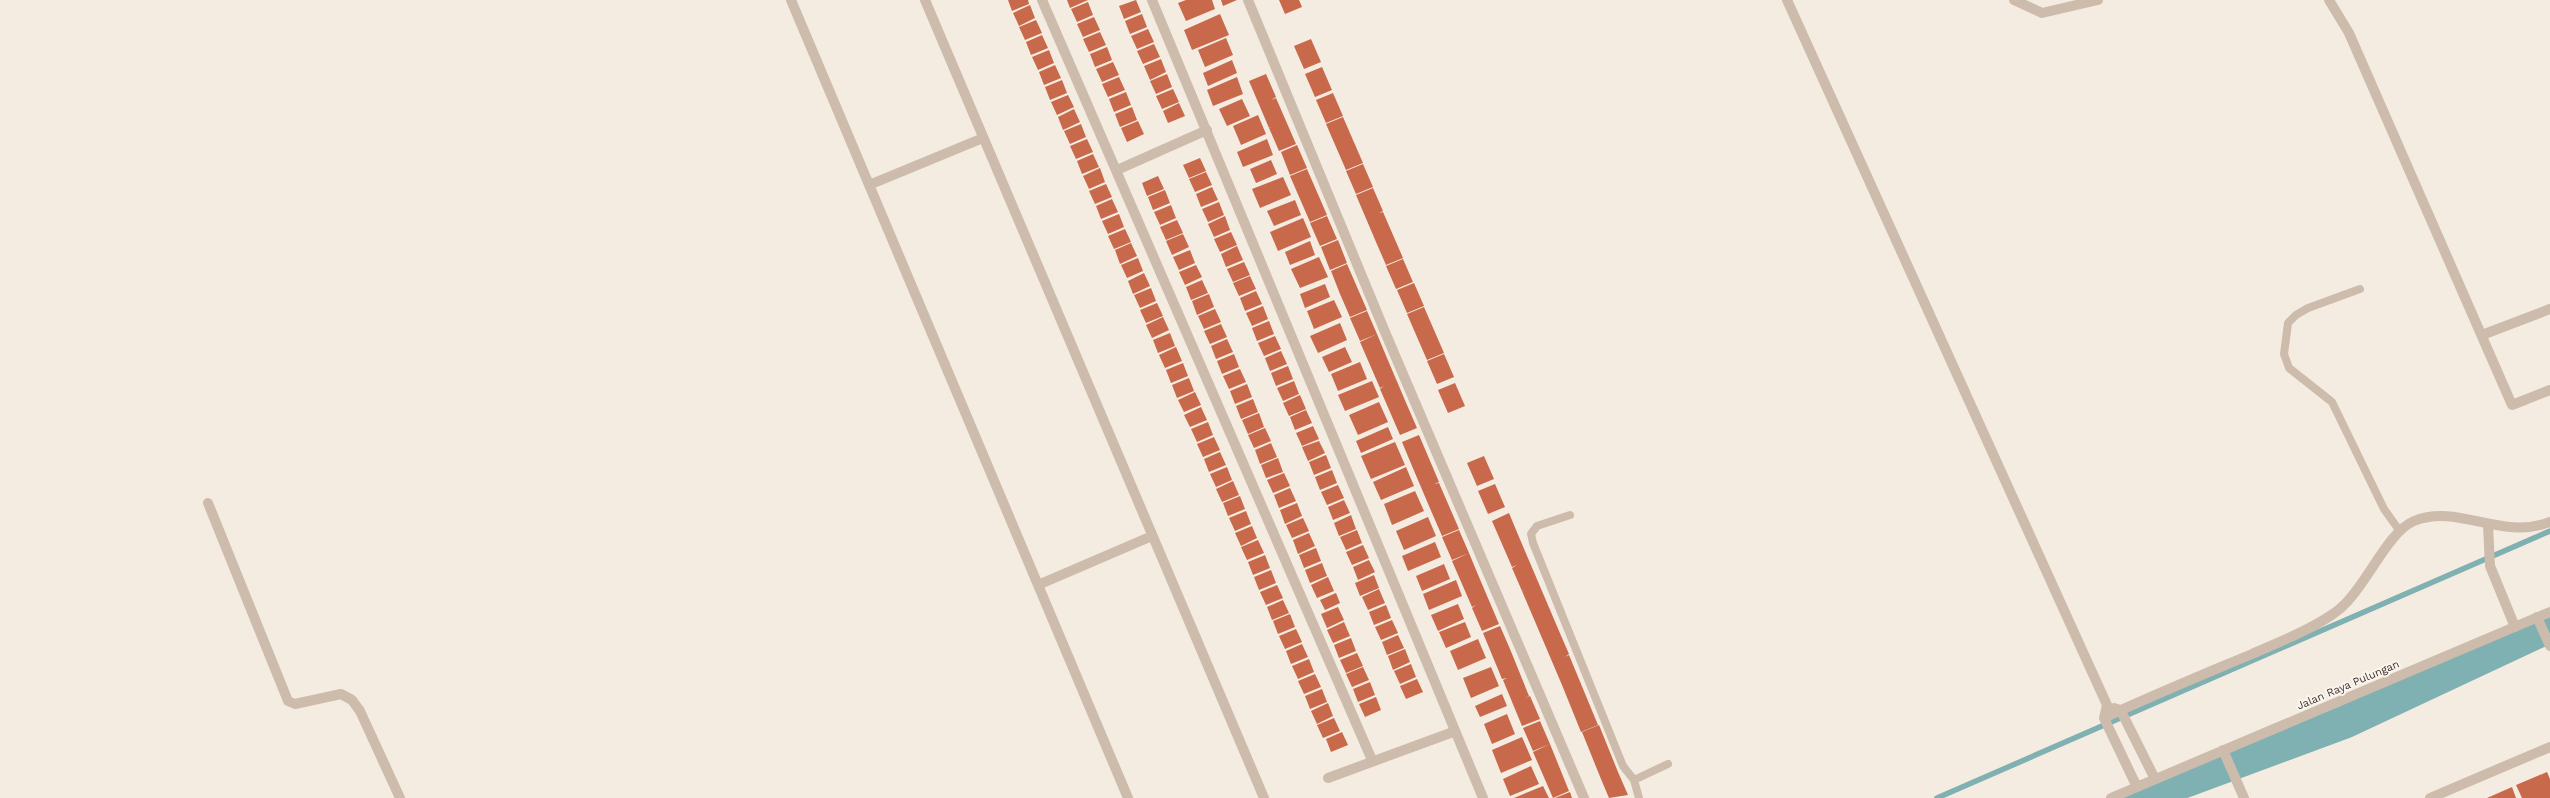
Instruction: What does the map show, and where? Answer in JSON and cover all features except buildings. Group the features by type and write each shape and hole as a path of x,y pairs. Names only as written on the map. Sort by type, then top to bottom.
{"street":[{"path":"791,0 1128,798"},
{"path":"925,0 1152,536 1169,571 1264,798"},
{"path":"1042,0 1372,760"},
{"path":"1152,0 1207,130 1453,732 1483,798"},
{"path":"1248,0 1385,332 1584,798"},
{"path":"1787,0 2107,705 2106,720 2137,787"},
{"path":"2014,0 2042,13 2098,0"},
{"path":"2329,0 2349,33 2512,405 2550,390"},
{"path":"1117,170 1207,130"},
{"path":"869,185 984,138"},
{"path":"2482,335 2550,308"},
{"path":"208,503 288,701 295,704 341,694 352,700 360,711 400,798"},
{"path":"2106,720 2124,717 2301,632 2333,614 2346,604 2400,530 2413,522 2429,517 2451,515 2488,525 2514,529 2550,522"},
{"path":"2488,525 2490,566 2515,627"},
{"path":"1038,585 1152,536"},
{"name":"Jalan Raya Pulungan","path":"2110,798 2515,627 2539,622 2550,612"},
{"path":"2539,622 2550,646"},
{"path":"2107,705 2124,717 2155,779"},
{"path":"1328,778 1372,760 1453,732"},
{"path":"2430,798 2550,747"},
{"path":"2222,750 2244,798"}],"lane":[{"path":"2360,289 2308,308 2296,315 2288,323 2284,354 2289,368 2332,402 2384,509 2400,530"},
{"path":"1570,514 1537,526 1531,534 1533,543 1624,766 1634,780 1639,798"},
{"path":"1634,780 1668,764"}],"waterway":[{"path":"1937,798 2550,531"},
{"path":"2140,798 2345,722 2550,626"}]}
